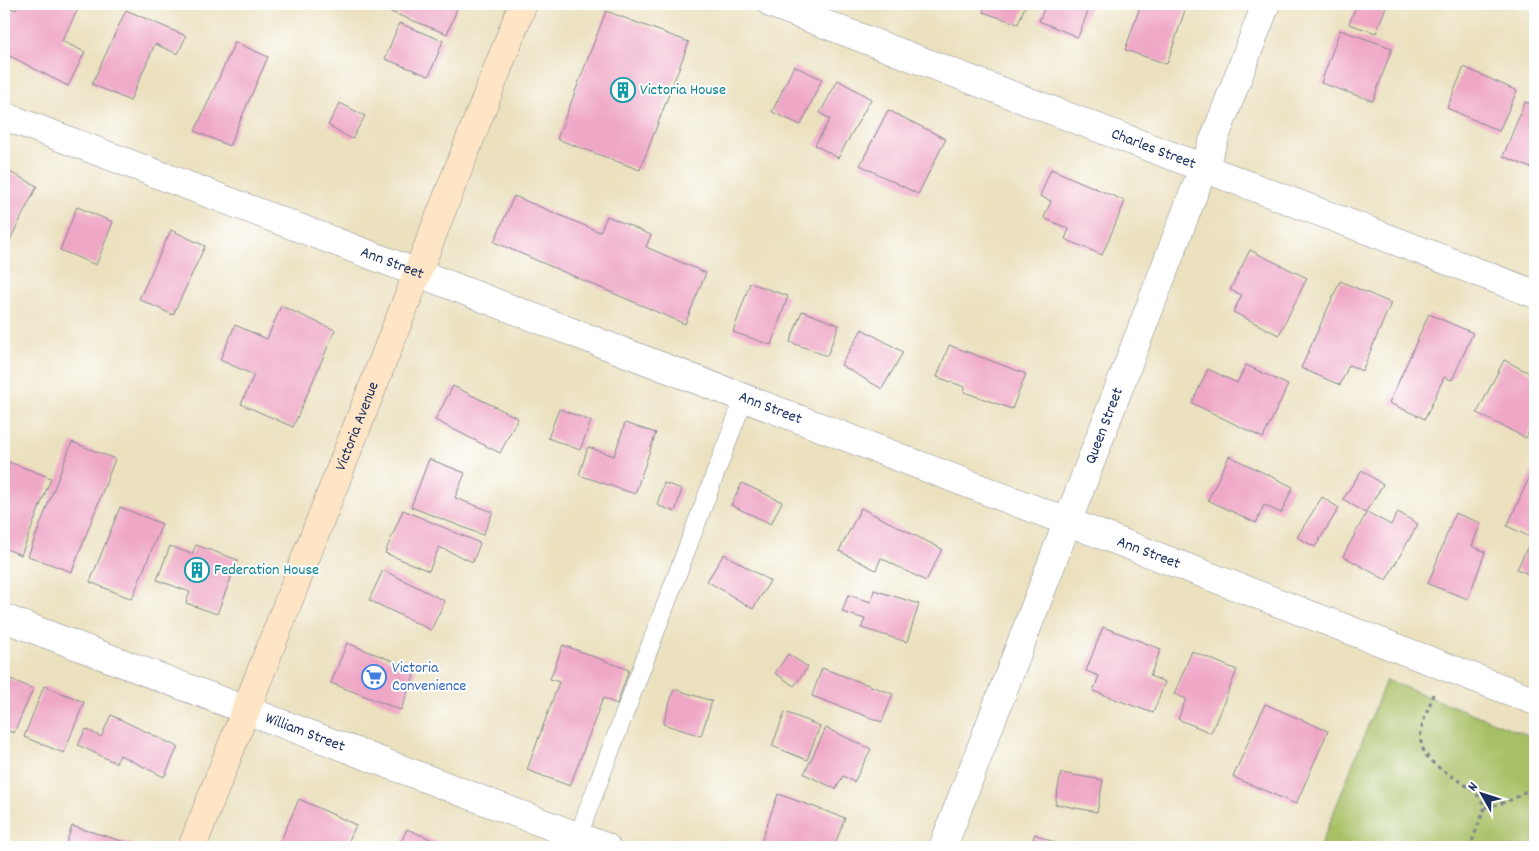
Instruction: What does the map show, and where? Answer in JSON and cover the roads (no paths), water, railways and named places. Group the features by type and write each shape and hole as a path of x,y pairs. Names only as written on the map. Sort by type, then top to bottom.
{"street":[{"name":"Victoria Avenue","path":"192,847 523,4"},
{"name":"Charles Street","path":"772,4 1535,294"},
{"name":"Queen Street","path":"943,847 1266,4"},
{"name":"Ann Street","path":"4,116 1535,701"},
{"name":"William Street","path":"4,618 606,847"}],"lane":[{"path":"578,836 744,398"}],"place":[{"name":"Victoria House","path":"623,90"},
{"name":"Federation House","path":"197,570"},
{"name":"Victoria Convenience","path":"374,677"}]}
